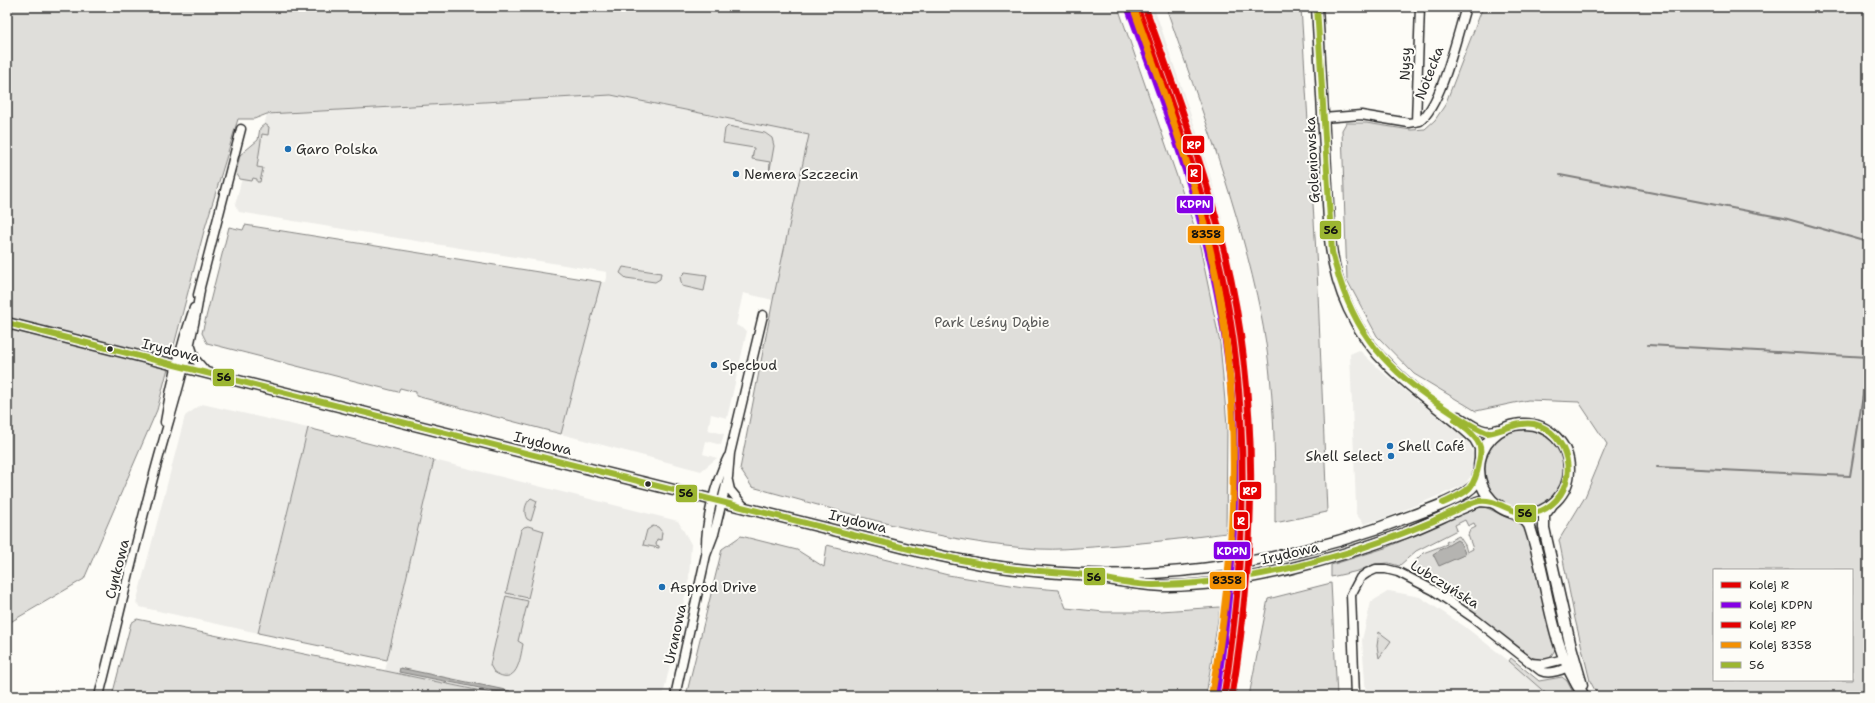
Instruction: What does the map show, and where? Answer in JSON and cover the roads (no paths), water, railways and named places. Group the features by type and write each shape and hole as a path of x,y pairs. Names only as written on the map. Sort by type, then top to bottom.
{"street":[{"name":"Goleniowska","path":"1317,7 1332,252 1341,291 1353,319 1375,352 1392,369 1475,439 1480,448 1480,459"},
{"name":"Nysy","path":"1416,122 1420,7"},
{"name":"Notecka","path":"1416,122 1423,118 1426,114 1441,86 1466,7"},
{"path":"1324,118 1361,115 1416,122"},
{"path":"181,367 191,342 200,290 241,128"},
{"path":"181,367 186,329 200,290"},
{"path":"745,508 730,490 728,477 730,453 764,315"},
{"name":"Irydowa","path":"7,323 745,508 970,562 1018,569 1076,574 1133,583 1165,586 1227,580 1257,575 1322,560 1370,546 1480,501 1491,502 1500,506"},
{"path":"191,342 195,359 207,373"},
{"name":"Cynkowa","path":"99,696 161,449 168,403 181,367"},
{"name":"Goleniowska","path":"1426,397 1482,431 1491,433 1500,430"},
{"path":"1568,662 1544,528 1544,515 1563,492 1569,476 1568,458 1558,439 1547,430 1533,424 1519,424 1500,430 1486,444 1480,459 1479,469 1484,490 1489,498 1500,506 1523,518 1529,525 1552,621 1568,662 1584,696"},
{"path":"718,501 721,470 730,453"},
{"name":"Irydowa","path":"1076,574 1159,572 1228,566 1338,541 1417,514 1468,490 1476,483 1479,469"},
{"path":"718,501 728,477"},
{"name":"Uranowa","path":"675,696 706,555 706,543 718,501"},
{"path":"1512,512 1533,513 1542,510 1553,503"},
{"name":"Lubczyńska","path":"1355,696 1350,603 1353,588 1363,575 1376,569 1392,570 1419,582 1449,601 1544,673 1568,662"}],"waterway":[{"path":"1560,175 1784,218 1868,242"},
{"path":"1648,345 1868,357"},
{"path":"1657,467 1850,476 1868,365"}],"rail line":[{"name":"R","path":"1137,7 1198,183 1225,291 1233,342 1239,392 1242,443 1242,494 1237,595 1224,696"},
{"name":"RP","path":"1145,7 1199,160 1217,222 1236,308 1244,364 1249,419 1251,474 1250,529 1246,585 1232,696"},
{"name":"KDPN","path":"1129,10 1167,114 1190,184 1209,256 1226,342 1234,443 1233,544 1229,594 1216,695"},
{"name":"8358","path":"1135,12 1175,128 1202,215 1220,301 1228,357 1232,413 1232,525 1221,637 1212,693"}],"place":[{"name":"Garo Polska","path":"288,149"},
{"name":"Nemera Szczecin","path":"736,174"},
{"name":"Specbud","path":"714,365"},
{"name":"Shell Café","path":"1390,446"},
{"name":"Shell Select","path":"1391,456"},
{"name":"Asprod Drive","path":"662,587"}],"park label":[{"name":"Park Leśny Dąbie","path":"992,322"}]}
